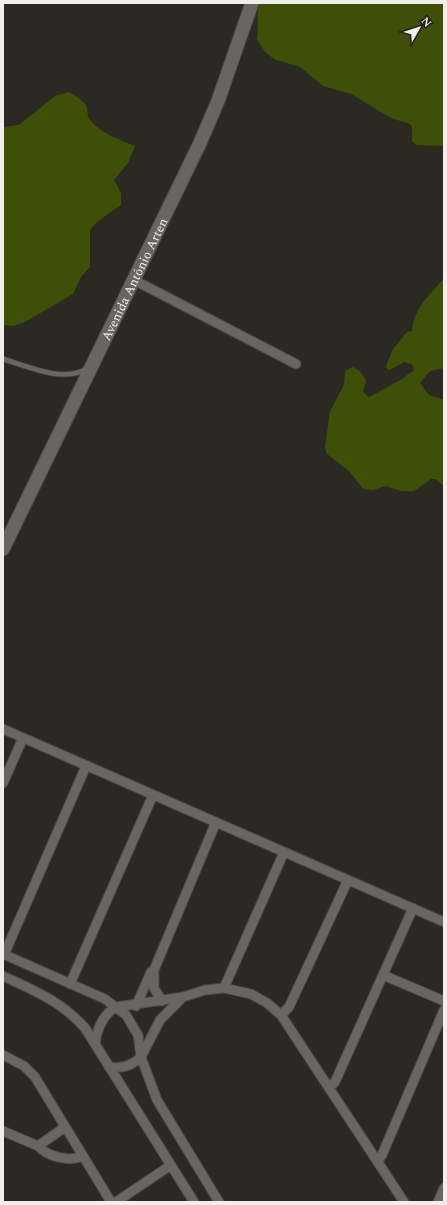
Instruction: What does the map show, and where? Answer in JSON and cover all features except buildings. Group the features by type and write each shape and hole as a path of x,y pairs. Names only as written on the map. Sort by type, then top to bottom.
{"street":[{"name":"Avenida Antônio Arten","path":"3,549 203,136 218,101 252,3"},
{"path":"134,280 296,364"},
{"path":"3,729 444,922"},
{"path":"3,783 23,738"},
{"path":"86,766 3,954 105,999 126,1015 135,1028 140,1042 141,1056 152,1090 162,1110 219,1202"},
{"path":"70,984 153,795"},
{"path":"136,1006 151,972 154,970 216,822"},
{"path":"224,988 284,852"},
{"path":"281,1015 289,1007 348,880"},
{"path":"329,1088 334,1082 413,908"},
{"path":"154,970 154,988 162,1000"},
{"path":"383,975 444,1001"},
{"path":"3,976 51,998 78,1021 95,1044 194,1202"},
{"path":"95,1044 102,1020 109,1011 116,1007 136,1006 162,1000 183,998 205,990 224,988 242,991 255,996 268,1003 281,1015 404,1202"},
{"path":"109,1067 126,1067 141,1056 160,1020 183,998"},
{"path":"378,1161 382,1155 444,1010"},
{"path":"3,1055 24,1066 35,1077 110,1202"},
{"path":"38,1146 42,1142 54,1136 65,1126"},
{"path":"3,1131 38,1146 42,1151 65,1159 83,1156"},
{"path":"116,1202 171,1165"},
{"path":"438,1202 444,1188"}],"lane":[{"path":"3,359 64,376 79,373 93,365"}],"green space":[{"path":"259,3 444,3 444,146 416,145 412,141 412,127 410,124 391,118 351,94 323,86 300,67 276,60 266,53 257,40"},
{"path":"69,92 86,105 88,116 94,125 111,136 135,146 128,163 114,180 121,193 121,205 97,222 90,230 90,267 81,277 73,294 25,322 13,326 4,325 3,127 19,125 55,96"},
{"path":"444,278 444,368 430,371 420,383 429,395 444,400 444,487 436,479 431,479 414,491 401,491 386,486 373,490 363,489 350,472 327,454 325,447 330,411 344,385 345,371 353,367 361,372 366,381 363,392 369,397 402,379 414,370 412,364 404,362 390,370 387,369 386,366 393,349 407,332 412,331 413,323 419,308"}]}
